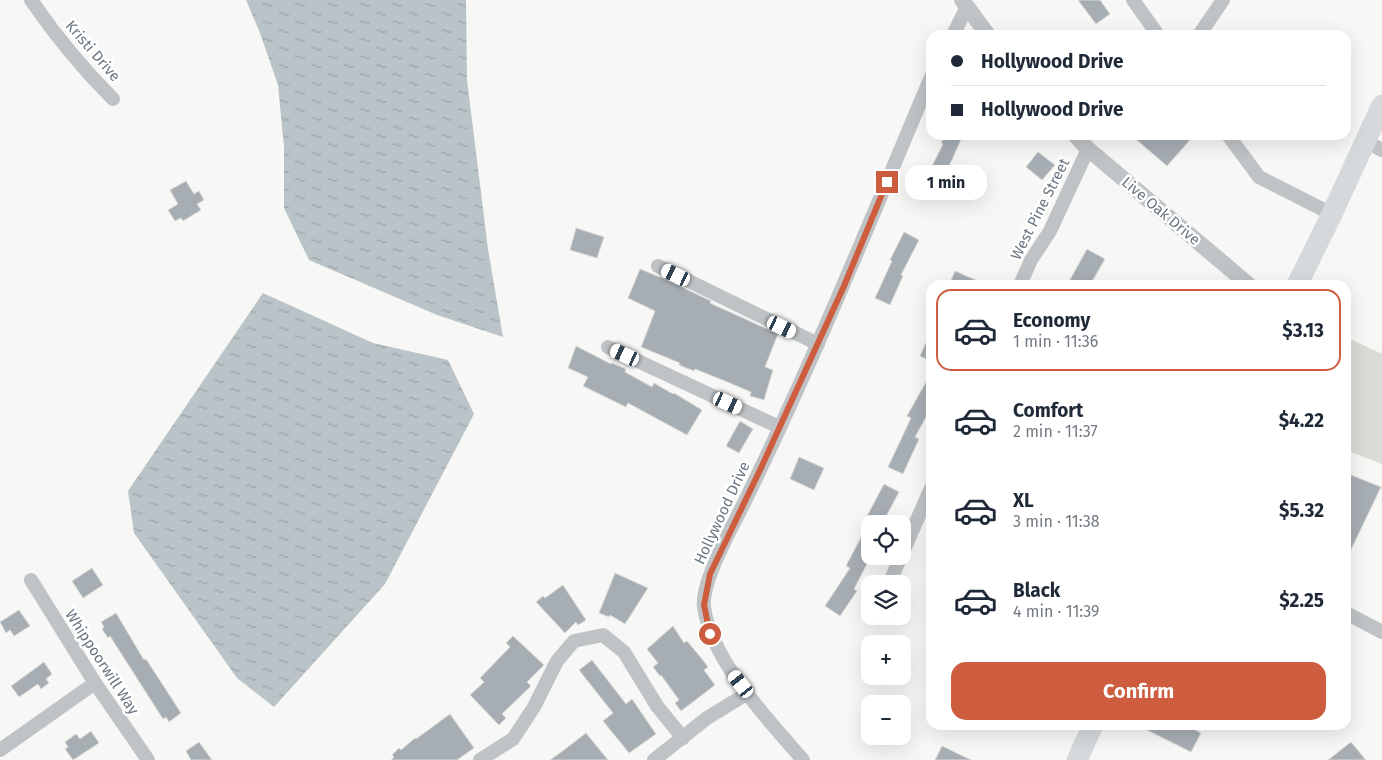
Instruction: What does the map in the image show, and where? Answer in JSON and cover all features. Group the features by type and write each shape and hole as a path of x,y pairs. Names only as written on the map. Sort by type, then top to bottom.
{"main road":[{"path":"1299,280 1332,214 1373,146 1382,105"},
{"path":"1077,760 1091,730"}],"street":[{"name":"Kristi Drive","path":"31,0 43,18 92,79 113,99"},
{"path":"1133,0 1154,30"},
{"path":"1203,30 1223,0"},
{"path":"955,30 964,3"},
{"path":"964,3 984,30"},
{"name":"Hollywood Drive","path":"803,760 732,673 710,634 704,605 710,574 844,286 926,88"},
{"name":"Live Oak Drive","path":"1080,140 1243,280"},
{"path":"1232,140 1260,177 1332,214"},
{"name":"West Pine Street","path":"1022,280 1031,260 1050,231 1088,149"},
{"path":"658,266 818,344"},
{"path":"608,347 780,427"},
{"path":"911,534 926,500"},
{"name":"Whippoorwill Way","path":"31,580 95,683 148,760"},
{"path":"1351,616 1382,632"},
{"path":"480,760 513,738 534,707 557,661 574,641 604,635 624,652 657,706 683,738"},
{"path":"0,750 95,683"},
{"path":"654,760 708,718 748,693"}],"shaded area":[{"path":"1351,339 1382,354 1382,464 1351,452"}],"water":[{"path":"246,0 466,0 467,80 488,249 503,337 437,315 309,260 284,208 284,147 278,85"},
{"path":"263,293 373,343 448,360 474,414 385,584 274,707 237,678 134,533 128,491"}],"building":[{"path":"1078,0 1100,0 1110,14 1096,24"},
{"path":"942,140 961,140 937,193 922,186 943,144 941,143"},
{"path":"1137,140 1190,140 1167,166"},
{"path":"1038,152 1055,165 1042,180 1026,167"},
{"path":"186,181 194,194 199,191 204,200 197,204 201,210 183,221 181,218 175,221 168,210 178,204 170,190"},
{"path":"576,228 604,237 597,258 570,250"},
{"path":"904,232 919,240 901,275 903,276 890,305 875,298 892,261 890,260"},
{"path":"1087,249 1105,259 1093,280 1070,280"},
{"path":"640,269 669,281 711,301 710,303 778,334 765,367 773,370 764,400 750,396 751,392 695,369 694,371 679,365 680,363 641,347 655,311 628,298"},
{"path":"955,271 976,280 951,280"},
{"path":"926,342 926,359 920,356"},
{"path":"576,346 611,364 626,369 625,372 652,387 654,383 674,393 702,410 687,435 628,403 626,407 583,386 588,377 568,368"},
{"path":"926,382 926,417 915,437 919,439 903,474 888,467 911,418 907,416"},
{"path":"740,421 753,429 739,453 726,446"},
{"path":"799,457 824,468 814,490 790,479"},
{"path":"1351,475 1381,487 1351,550"},
{"path":"884,484 899,492 887,515 868,515"},
{"path":"861,537 861,565 866,565 854,589 857,591 840,616 825,606 850,568 846,566"},
{"path":"92,568 103,585 83,598 72,581"},
{"path":"615,573 648,588 625,624 610,615 609,617 599,613"},
{"path":"563,585 586,620 578,625 576,622 565,633 536,602"},
{"path":"19,610 30,626 14,636 10,630 6,633 0,622"},
{"path":"116,613 144,660 146,659 181,713 169,722 166,717 163,719 110,636 108,638 102,629 104,627 101,622"},
{"path":"673,626 684,643 687,641 708,667 704,670 715,685 681,711 675,703 679,700 653,667 658,663 647,649"},
{"path":"513,636 544,665 527,682 531,686 502,714 506,718 499,725 470,695 484,682 480,678 510,647 506,643"},
{"path":"592,660 626,704 632,699 656,734 629,753 603,721 613,713 579,670"},
{"path":"44,662 52,674 46,679 49,683 41,689 38,684 19,697 11,686"},
{"path":"450,714 474,748 457,760 391,760 394,757 392,755 399,748 401,750"},
{"path":"1147,730 1195,730 1201,733 1191,752"},
{"path":"91,731 99,743 73,760 65,749 68,747 65,742 76,734 80,739"},
{"path":"586,733 608,760 550,760 564,750"},
{"path":"199,742 212,760 191,760 186,751"},
{"path":"1351,742 1366,760 1328,760"},
{"path":"942,746 971,760 935,760"}],"route":[{"path":"710,634 704,605 710,574 761,468 844,286 887,182"}]}
